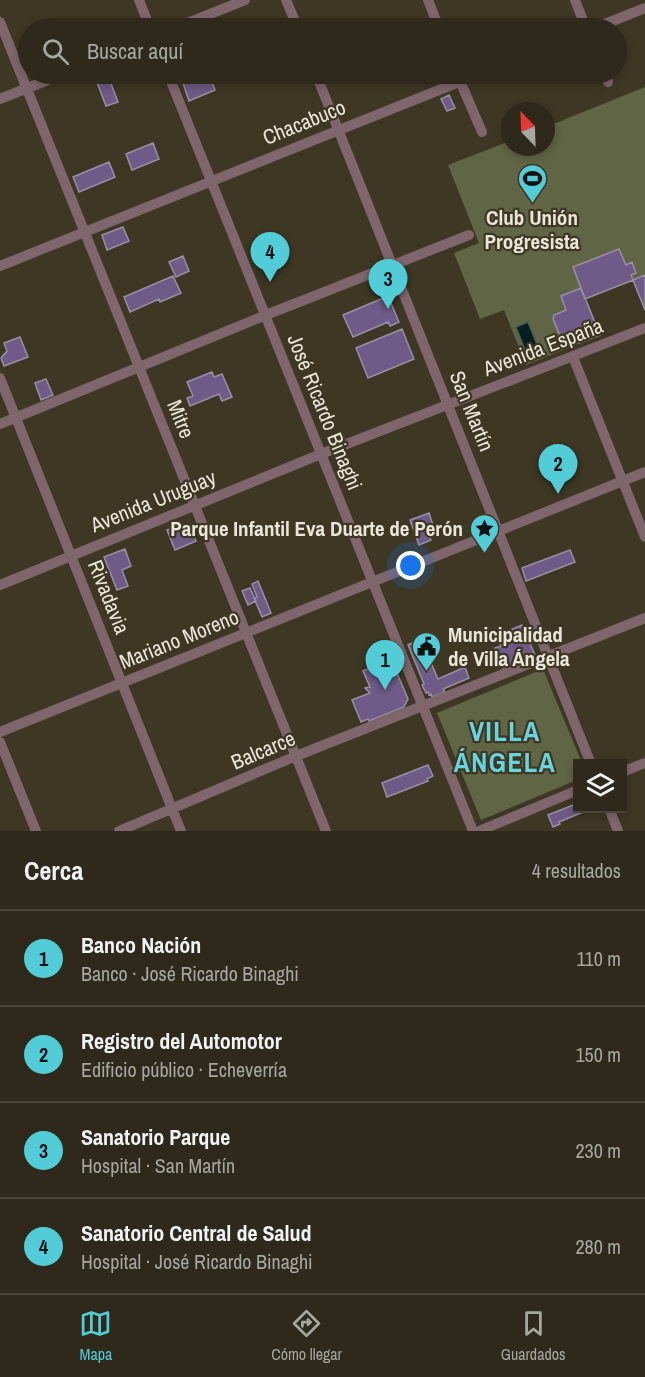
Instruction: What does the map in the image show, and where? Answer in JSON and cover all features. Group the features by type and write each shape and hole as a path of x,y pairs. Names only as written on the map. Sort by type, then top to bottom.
{"street":[{"path":"139,0 146,18"},
{"path":"200,18 245,0"},
{"path":"286,0 294,18"},
{"path":"428,0 435,18"},
{"path":"575,0 582,18"},
{"path":"620,18 645,8"},
{"name":"Mitre","path":"0,22 18,66"},
{"name":"Mitre","path":"25,84 326,831"},
{"path":"0,99 37,84"},
{"name":"José Ricardo Binaghi","path":"172,84 473,831"},
{"name":"San Martín","path":"320,84 589,759"},
{"name":"Chacabuco","path":"0,266 338,129 442,84"},
{"path":"461,84 482,132"},
{"path":"0,424 469,235"},
{"name":"Avenida España","path":"321,454 645,328"},
{"path":"573,357 645,537"},
{"name":"Rivadavia","path":"0,378 181,831"},
{"name":"Avenida Uruguay","path":"0,585 321,454"},
{"name":"Mariano Moreno","path":"0,732 645,472"},
{"name":"Balcarce","path":"119,831 297,756 645,618"},
{"path":"0,742 36,831"},
{"path":"627,770 645,763"},
{"path":"479,831 573,792"},
{"path":"611,813 618,831"}],"green space":[{"name":"Club Unión Progresista","path":"645,87 645,311 632,280 586,298 600,335 526,365 504,310 480,319 454,253 479,243 448,165 501,144 501,156 555,156 555,123"},
{"path":"543,669 580,759 573,759 573,782 481,820 437,713"}],"water":[{"path":"528,322 538,347 526,352 516,327"}],"building":[{"path":"98,84 111,84 118,102 106,106"},
{"path":"183,84 213,84 215,90 189,101"},
{"path":"449,95 455,108 447,111 441,99"},
{"path":"153,143 159,159 132,170 126,154"},
{"path":"109,162 115,177 79,192 73,177"},
{"path":"123,227 129,241 107,250 102,235"},
{"path":"619,249 626,265 632,262 636,273 631,275 633,280 585,299 573,267"},
{"path":"183,256 189,271 176,277 169,262"},
{"path":"645,275 645,310 633,280"},
{"path":"173,276 181,293 160,302 159,299 130,312 124,297"},
{"path":"581,288 600,335 579,343 578,340 564,345 553,319 554,315 566,310 561,296"},
{"path":"388,296 399,322 390,326 388,322 353,337 343,315"},
{"path":"402,329 414,359 368,378 356,348"},
{"path":"20,337 28,357 4,366 1,358 7,351 4,343"},
{"path":"212,372 214,377 222,374 232,397 222,401 219,394 190,406 187,398 193,396 187,382"},
{"path":"46,379 53,395 41,400 35,383"},
{"path":"429,513 433,525 426,527 431,540 419,545 410,520"},
{"path":"184,524 190,527 196,541 175,550 167,530"},
{"path":"125,549 131,566 122,570 128,586 117,590 104,557"},
{"path":"570,550 575,562 526,581 522,568"},
{"path":"258,581 271,613 262,617 254,598 257,597 252,584"},
{"path":"250,588 256,601 248,605 242,591"},
{"path":"522,625 535,655 503,668 495,648 501,646 497,636"},
{"name":"Municipalidad de Villa Ángela","path":"421,639 438,679 465,667 469,678 443,689 445,692 432,697 428,692 426,693 408,645"},
{"path":"385,659 386,662 391,659 408,699 404,707 361,722 352,700 370,693 365,688 370,687 363,671"},
{"path":"428,765 433,776 427,779 428,781 387,797 382,783"},
{"path":"573,805 573,813 581,813 553,827 548,815"}],"place":[{"name":"Club Unión Progresista","path":"532,204"},
{"name":"Sanatorio Central de Salud","path":"270,282"},
{"name":"Sanatorio Parque","path":"388,309"},
{"name":"Registro del Automotor","path":"558,494"},
{"name":"Parque Infantil Eva Duarte de Perón","path":"484,554"},
{"name":"Municipalidad de Villa Ángela","path":"427,672"},
{"name":"Banco Nación","path":"385,690"}],"district":[{"name":"VILLA ÁNGELA","path":"505,746"}]}
